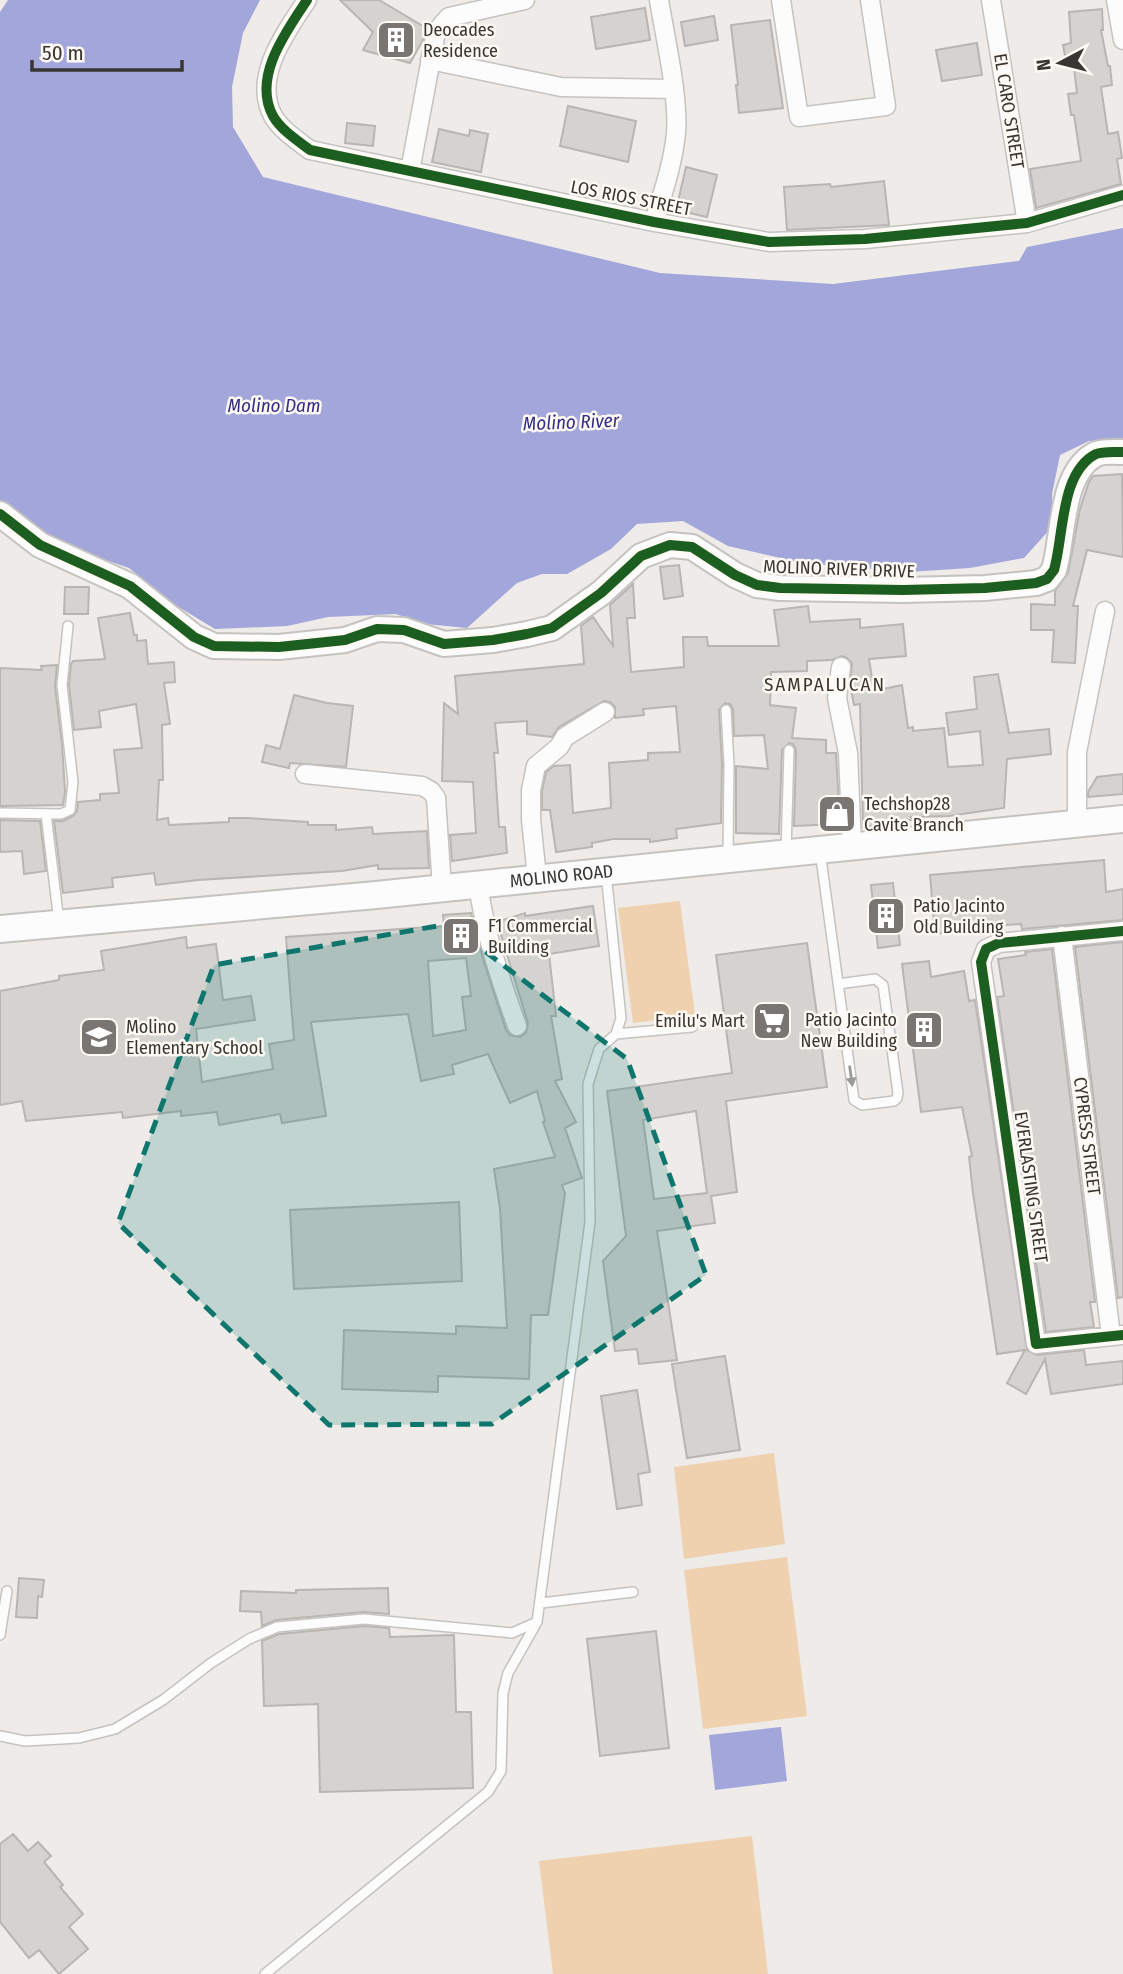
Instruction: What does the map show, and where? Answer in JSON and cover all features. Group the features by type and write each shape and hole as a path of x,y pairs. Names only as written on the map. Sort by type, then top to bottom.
{"main road":[{"name":"MOLINO ROAD","path":"0,929 442,888 1123,819"}],"street":[{"name":"LOS RIOS STREET","path":"307,0 284,35 271,63 267,92 274,116 289,134 310,150 654,222 769,242 865,239 1027,223 1123,195"},
{"path":"410,171 436,32 449,17 525,0"},
{"path":"654,222 670,172 676,131 673,89 659,0"},
{"path":"781,0 799,117 886,106 870,0"},
{"name":"EL CARO STREET","path":"991,0 1027,223"},
{"path":"1116,0 1116,13 1123,40"},
{"path":"430,60 561,87 673,89"},
{"name":"MOLINO RIVER DRIVE","path":"0,514 40,545 130,586 194,637 214,646 279,647 345,640 377,629 397,628 444,644 493,640 552,628 601,593 641,556 670,545 692,547 735,575 757,585 779,588 904,590 985,588 1036,583 1046,579 1054,570 1072,482 1080,465 1098,453 1123,452"},
{"path":"1077,823 1077,752 1105,611"},
{"path":"841,667 837,698 848,753 852,846"},
{"path":"537,878 531,809 531,790 536,766 559,747 565,737 605,712"},
{"path":"304,774 422,786 431,791 436,798 442,888"},
{"path":"478,884 483,918 495,964 517,1026"},
{"path":"1062,936 1123,931"},
{"name":"EVERLASTING STREET","path":"1062,936 999,943 986,949 981,962 1036,1344 1117,1336"},
{"name":"CYPRESS STREET","path":"1062,936 1117,1336"}],"lane":[{"path":"0,813 66,813 72,800 73,782 62,685 68,626"},
{"path":"726,710 729,764 727,859"},
{"path":"786,853 789,750"},
{"path":"46,814 60,924"},
{"path":"820,850 838,984 854,1100 862,1105 894,1101 898,1093 883,985 875,979 838,984"},
{"path":"265,1974 488,1792 500,1771 503,1693 508,1672 537,1622 541,1603 590,1222 588,1084 599,1049 616,1034 621,1017 606,871"},
{"path":"616,1034 692,1027"},
{"path":"0,1635 7,1591"},
{"path":"541,1603 633,1592"},
{"path":"0,1736 25,1741 79,1738 115,1729 163,1700 211,1663 249,1639 277,1628 364,1619 512,1633 537,1622"}],"highlighted area":[{"path":"449,924 627,1059 706,1275 492,1424 329,1425 118,1223 214,965"}],"shaded area":[{"path":"680,901 695,1015 633,1023 618,908"},
{"path":"774,1453 785,1544 684,1559 674,1467"},
{"path":"787,1557 807,1716 703,1729 684,1570"},
{"path":"752,1836 768,1974 553,1974 539,1861"}],"water":[{"name":"Molino Dam","path":"8,0 260,0 243,33 232,87 233,127 263,177 660,273 833,284 1019,261 1027,247 1123,228 1123,440 1089,441 1060,455 1052,494 1052,527 1024,558 970,568 908,572 803,563 728,546 683,521 637,524 611,549 567,574 542,574 517,583 467,628 426,624 396,614 328,617 287,626 215,629 177,606 129,568 65,546 0,507 0,12"},
{"path":"781,1727 787,1781 715,1790 709,1735"}],"building":[{"name":"Deocades Residence","path":"340,0 379,0 426,28 423,40 410,63 363,50 373,32"},
{"path":"645,8 650,40 596,49 591,17"},
{"path":"1102,9 1101,30 1112,85 1101,87 1108,134 1118,132 1122,158 1117,159 1121,184 1036,208 1030,169 1081,161 1068,94 1077,93 1073,60 1066,61 1063,45 1071,43 1069,12"},
{"path":"714,16 718,40 685,46 681,22"},
{"path":"770,20 783,108 739,113 731,25"},
{"path":"977,43 982,75 942,81 936,50"},
{"path":"568,106 636,121 628,162 560,146"},
{"path":"347,123 375,126 373,146 345,143"},
{"path":"439,129 469,136 470,130 488,134 481,172 432,162"},
{"path":"686,167 717,175 707,217 676,210"},
{"path":"884,181 889,225 787,230 784,187 830,184 831,187"},
{"path":"1122,474 1123,557 1087,550 1073,606 1078,606 1075,663 1052,662 1054,630 1031,630 1031,604 1055,605 1055,591 1068,573 1080,509 1093,476"},
{"path":"679,565 683,596 664,599 660,567"},
{"path":"633,584 635,618 627,618 631,672 684,667 683,637 707,637 708,646 779,646 774,610 808,606 810,622 860,619 860,628 903,624 906,656 869,659 874,691 902,685 908,728 913,727 913,731 944,728 948,767 983,765 980,731 949,735 946,713 977,709 974,677 998,674 1009,733 1049,729 1051,754 1007,759 1004,808 949,816 911,817 912,820 863,827 860,704 854,705 850,684 852,663 842,656 832,660 807,661 807,671 771,672 770,705 796,708 792,738 826,740 826,753 836,753 840,824 794,826 796,750 793,744 789,743 782,750 779,834 736,833 736,766 768,769 764,735 734,736 733,709 730,704 725,703 719,710 721,823 676,829 677,838 650,842 650,839 613,839 592,843 592,847 556,852 550,810 542,810 546,772 554,766 570,765 573,813 611,808 609,763 648,760 648,753 680,752 676,706 643,709 644,715 615,718 615,707 604,701 559,727 552,737 527,734 527,721 495,723 498,753 494,753 499,827 505,827 507,853 452,861 450,835 476,833 473,782 442,781 444,703 458,714 455,676 584,664 581,626 593,617 613,646 610,605"},
{"path":"65,587 89,587 88,614 64,614"},
{"path":"130,613 137,641 146,640 148,664 174,662 175,682 164,683 170,724 162,725 163,780 159,780 157,820 168,818 169,825 229,822 229,818 248,818 308,822 308,825 336,825 336,830 372,827 373,834 427,831 429,868 378,869 378,865 342,871 156,885 154,873 112,878 113,887 63,893 54,821 63,821 73,816 78,802 100,800 100,794 119,793 114,750 142,748 136,704 99,711 101,727 74,730 69,685 71,664 73,661 105,659 98,618"},
{"path":"57,665 55,686 62,744 65,792 63,805 0,806 0,668 42,670 41,666"},
{"path":"294,695 353,706 346,767 290,763 289,768 262,762 266,745 280,749"},
{"path":"1123,774 1123,794 1088,797 1097,777"},
{"path":"0,820 40,821 46,871 24,874 22,851 0,852"},
{"path":"1104,860 1106,892 1123,889 1123,920 1022,929 1021,924 1002,925 935,934 930,875"},
{"name":"Patio Jacinto Old Building","path":"893,883 900,945 878,948 871,885"},
{"path":"593,906 599,946 549,954 556,1016 551,1016 562,1079 555,1081 576,1122 565,1128 582,1178 562,1185 565,1193 548,1315 531,1315 529,1379 438,1376 438,1392 342,1389 344,1330 456,1334 456,1326 507,1328 500,1208 494,1169 555,1157 543,1122 545,1121 537,1091 510,1103 488,1054 452,1065 454,1074 421,1081 408,1014 311,1022 326,1116 282,1123 280,1114 219,1125 217,1112 181,1116 181,1111 123,1118 122,1112 26,1121 22,1101 0,1105 0,991 59,980 59,976 104,970 101,951 186,937 187,948 216,944 223,1000 251,996 255,1020 196,1029 202,1082 273,1069 269,1044 294,1040 286,937 444,926 443,915 471,913 506,1030 510,1035 520,1037 526,1033 528,1023 497,922 525,913 525,916","holes":["466,958 471,996 462,997 466,1030 433,1036 428,961"]},
{"path":"1123,942 1123,1297 1118,1298 1075,947"},
{"path":"807,943 827,1087 726,1101 737,1192 711,1196 715,1223 657,1231 677,1360 639,1364 637,1349 615,1351 603,1261 626,1236 607,1091 732,1073 716,955","holes":["696,1111 707,1193 654,1199 643,1120"]},
{"path":"1052,949 1095,1302 1090,1302 1094,1327 1046,1332 997,997 1004,996 998,959"},
{"path":"929,961 931,977 964,971 969,1001 975,1000 1027,1350 1037,1355 1084,1350 1086,1365 1123,1361 1123,1384 1051,1394 1045,1359 1026,1394 1007,1383 1025,1350 997,1354 973,1193 969,1157 972,1156 962,1107 921,1112 902,964"},
{"path":"459,1202 462,1281 294,1289 290,1210"},
{"path":"725,1356 740,1450 687,1458 672,1364"},
{"path":"637,1390 650,1472 638,1474 642,1505 617,1509 601,1396"},
{"path":"19,1578 44,1580 42,1597 38,1596 37,1618 16,1617"},
{"path":"388,1588 389,1614 363,1612 276,1620 262,1626 261,1612 240,1611 241,1591 296,1593 296,1590"},
{"path":"364,1626 389,1628 390,1637 454,1635 456,1712 471,1712 473,1788 320,1792 318,1704 264,1706 262,1641 279,1634"},
{"path":"656,1631 669,1748 600,1756 587,1639"},
{"path":"13,1834 28,1851 38,1842 51,1856 44,1862 63,1885 60,1887 83,1914 69,1927 88,1949 59,1974 39,1950 29,1958 0,1922 0,1844"}],"cycle path":[{"path":"307,0 281,40 266,86 268,101 276,121 310,150 654,222 769,242 865,239 1027,223 1123,195"},
{"path":"0,514 40,545 130,586 194,637 214,646 279,647 345,640 377,629 404,630 444,644 493,640 552,628 601,593 641,556 670,545 692,547 735,575 757,585 780,588 903,590 985,588 1036,583 1047,579 1054,570 1065,506 1076,475 1084,463 1096,454 1123,452"},
{"path":"1123,931 999,943 986,949 981,962 1036,1344 1123,1335"}],"place":[{"name":"Deocades Residence","path":"396,40"},
{"name":"Techshop28 Cavite Branch","path":"837,814"},
{"name":"Patio Jacinto Old Building","path":"886,916"},
{"name":"F1 Commercial Building","path":"461,936"},
{"name":"Emilu's Mart","path":"772,1021"},
{"name":"Patio Jacinto New Building","path":"924,1030"},
{"name":"Molino Elementary School","path":"99,1037"}],"district":[{"name":"SAMPALUCAN","path":"825,684"}],"water label":[{"name":"Molino River","path":"571,422"}]}
